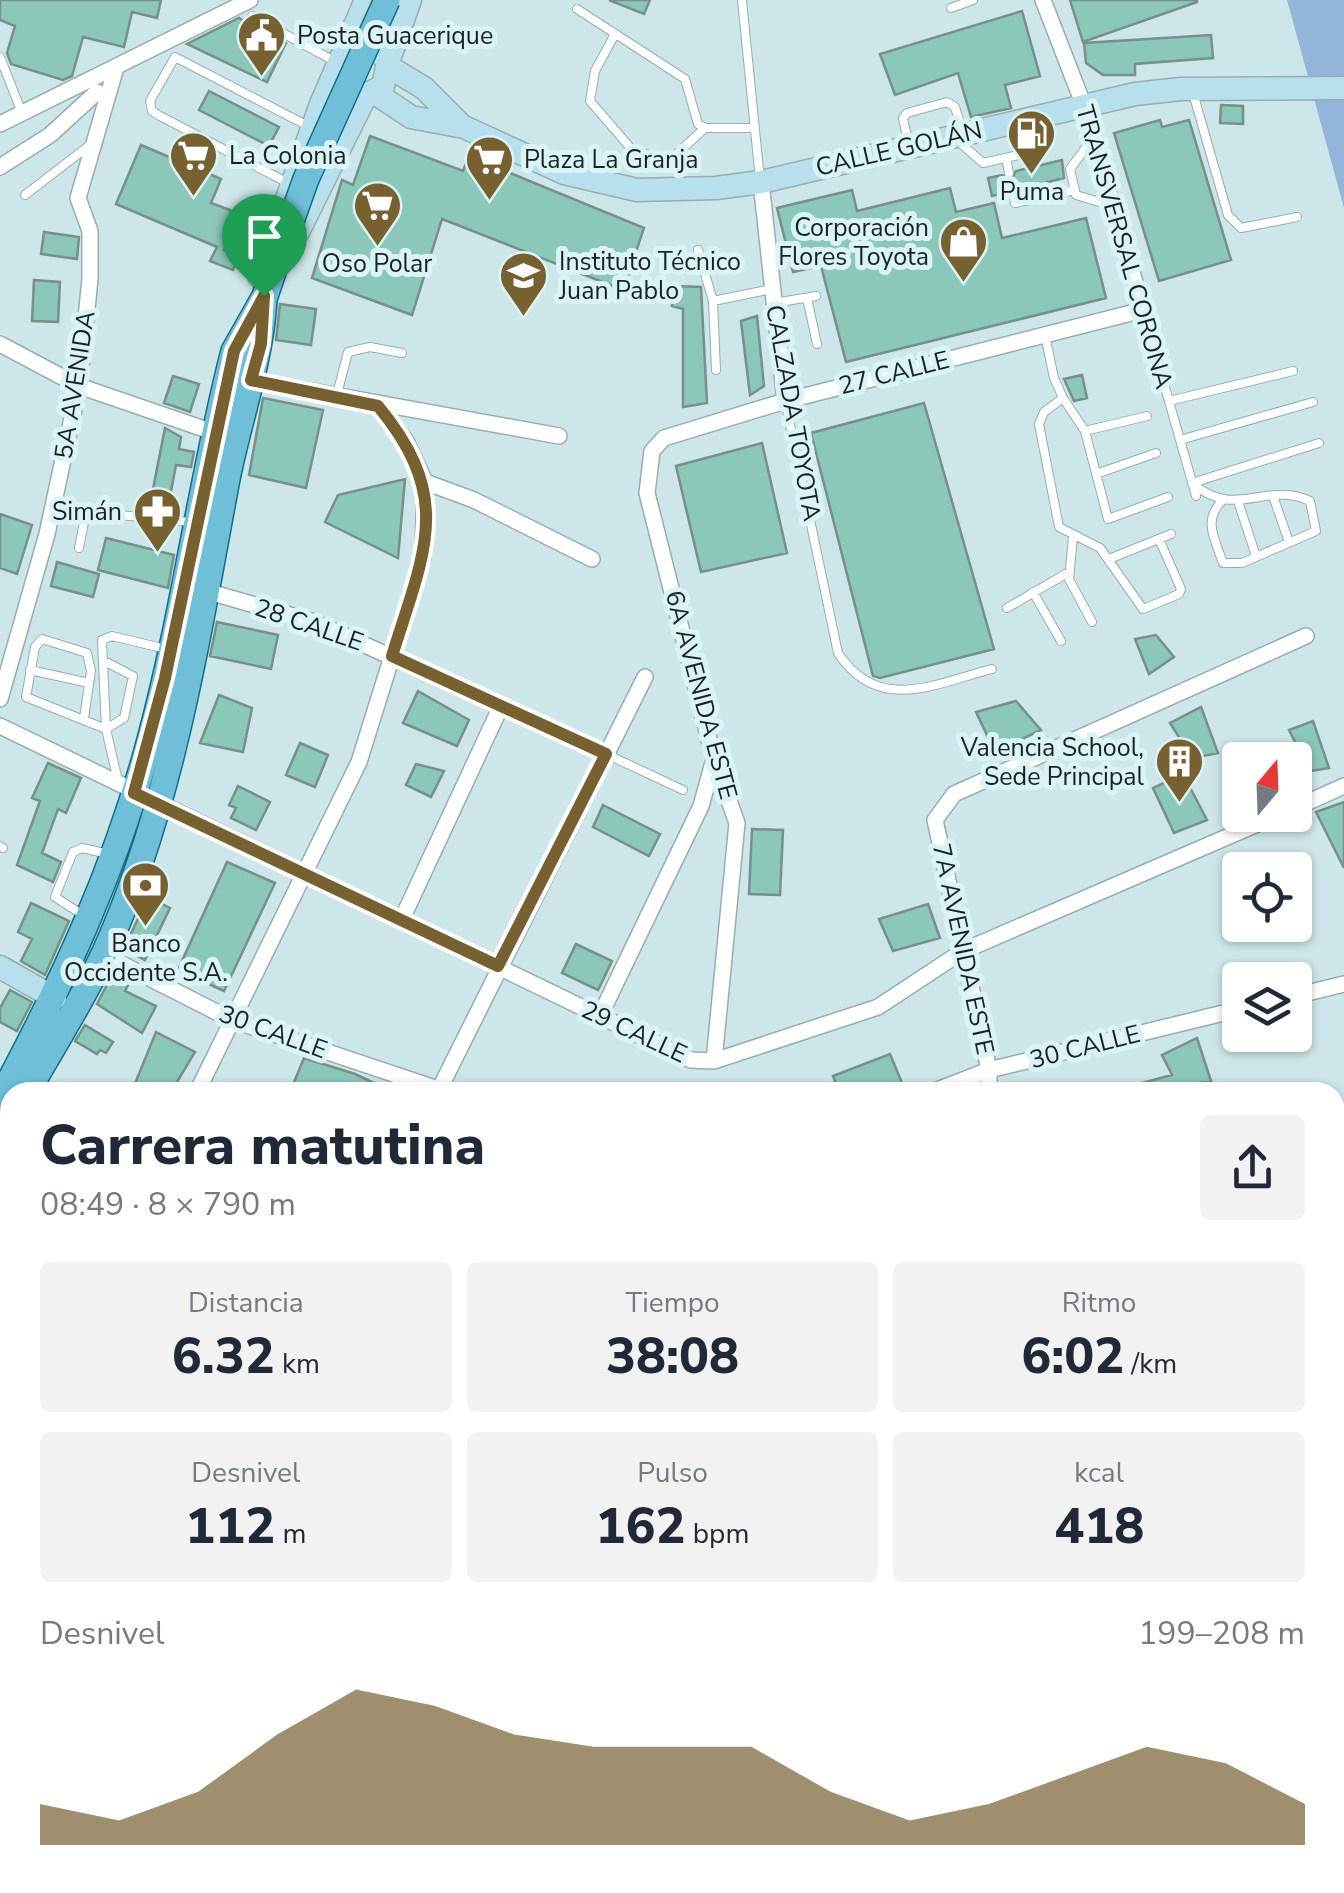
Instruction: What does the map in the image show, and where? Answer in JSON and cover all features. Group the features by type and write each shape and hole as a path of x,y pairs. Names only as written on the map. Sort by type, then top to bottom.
{"main road":[{"path":"9,1082 55,998 90,920 206,591 235,436 251,380 250,341 290,184 366,0"},
{"path":"250,341 306,180 387,0"},
{"path":"33,1082 104,954 171,650 213,432 297,234 345,135 370,95 384,86 410,0"},
{"path":"400,29 404,50 424,88"},
{"path":"338,62 362,42 373,45 388,64"},
{"path":"338,62 344,91 370,95"},
{"name":"CALLE GOLÁN","path":"388,64 424,88 464,127"},
{"name":"CALLE GOLÁN","path":"370,95 412,116 464,127 564,172 638,190 716,188 760,182 1135,94 1192,88 1344,88"},
{"path":"345,135 376,117 412,116"},
{"path":"0,967 55,998"}],"street":[{"name":"TRANSVERSAL CORONA","path":"1043,0 1084,106 1143,310"},
{"path":"0,124 251,8"},
{"name":"5A AVENIDA","path":"0,700 48,534 79,386 90,231 78,198 94,143 101,98 114,70"},
{"path":"0,167 101,98 80,87"},
{"name":"CALZADA TOYOTA","path":"760,182 786,401"},
{"name":"27 CALLE","path":"652,452 664,438 786,401 1143,310"},
{"path":"0,344 79,386 213,432"},
{"path":"251,380 559,436"},
{"path":"202,1082 359,762 423,557 425,482 406,441 378,406"},
{"name":"6A AVENIDA ESTE","path":"652,452 647,494 714,759 737,823 714,1060"},
{"path":"425,482 474,500 592,559"},
{"name":"28 CALLE","path":"206,591 314,622 606,754"},
{"name":"7A AVENIDA ESTE","path":"989,1082 936,820 941,806 954,794 1306,636"},
{"path":"446,1082 498,966 645,677"},
{"path":"402,919 502,706"},
{"name":"29 CALLE","path":"0,726 691,1060 714,1060 878,1007 963,951 1239,832"},
{"path":"599,1018 701,806 714,759"},
{"path":"1312,800 1344,786"},
{"path":"701,806 725,811 737,823"},
{"name":"30 CALLE","path":"104,954 232,1020 413,1082"},
{"path":"1312,992 1344,984"},
{"name":"30 CALLE","path":"958,1082 989,1070 1222,1013"}],"lane":[{"name":"CALZADA TOYOTA","path":"742,0 760,182"},
{"path":"951,8 972,0"},
{"path":"251,8 338,62"},
{"path":"577,9 685,79 698,124 705,128 756,128"},
{"path":"615,34 595,71 590,101 634,152 670,159 705,128"},
{"path":"161,48 312,128"},
{"path":"0,57 23,115"},
{"path":"176,57 150,101 152,111 290,184"},
{"path":"1192,88 1228,214 1241,228 1297,216"},
{"path":"909,147 903,118 907,113 946,102 955,107 958,135 983,163 1023,154 1038,117"},
{"path":"1093,138 1070,168 1076,195 1113,206"},
{"path":"25,195 94,143"},
{"path":"1006,158 1009,173"},
{"path":"1013,191 1015,203 1075,190"},
{"path":"698,250 713,301 716,370"},
{"path":"713,301 812,297 817,344"},
{"name":"TRANSVERSAL CORONA","path":"1143,310 1196,496"},
{"path":"1045,335 1054,378 1085,430 1108,519 1168,497"},
{"path":"336,398 348,352 370,347 402,353"},
{"path":"1169,402 1293,371"},
{"path":"1064,398 1044,412 1039,424 1059,527 1100,548 1144,609 1181,589 1159,539"},
{"name":"CALZADA TOYOTA","path":"786,401 838,653 852,675 899,694 992,669"},
{"path":"1180,440 1313,402"},
{"path":"1085,430 1146,416"},
{"path":"1192,483 1319,444"},
{"path":"1096,474 1156,454"},
{"path":"1192,483 1222,502 1296,494 1310,502 1316,531 1230,566 1222,563 1210,523 1211,512 1222,502"},
{"path":"1273,496 1289,542"},
{"path":"1238,502 1256,556"},
{"path":"79,548 82,512 196,522"},
{"path":"1109,559 1170,534"},
{"path":"1074,538 1069,572 1092,622"},
{"path":"1007,608 1069,572"},
{"path":"1033,592 1061,640"},
{"path":"137,794 106,729 105,636 171,650"},
{"path":"84,718 90,684 87,653 80,647 42,640 35,647 26,697 106,729"},
{"path":"104,662 133,676 124,718 106,729"},
{"path":"30,670 90,684"},
{"name":"28 CALLE","path":"606,754 682,790"},
{"path":"90,920 54,894 73,852 82,848 114,856"}],"water":[{"path":"1287,0 1344,0 1344,208"}],"building":[{"path":"0,0 161,0 157,18 132,12 124,47 83,37 72,76 63,80 11,64 7,53 15,26 0,20"},
{"path":"609,0 650,0 644,14"},
{"path":"1070,0 1197,0 1197,2 1083,42"},
{"path":"1022,11 1040,76 1005,85 1011,108 971,117 958,73 895,95 880,54"},
{"path":"239,18 286,43 267,82 187,44"},
{"path":"1211,35 1213,58 1135,64 1135,75 1103,75 1086,63 1084,43"},
{"path":"209,91 279,127 269,146 199,110"},
{"path":"1221,105 1243,106 1243,124 1220,123"},
{"path":"1160,120 1162,127 1189,120 1231,260 1159,281 1114,133"},
{"name":"Plaza La Granja","path":"370,136 463,171 469,156 644,228 623,290 442,219 412,315 312,278 342,180 353,185"},
{"path":"141,145 221,179 211,203 230,210 235,223 224,250 239,256 233,270 210,261 217,247 116,204"},
{"name":"Puma","path":"1062,160 1064,178 1020,189 1011,184 1006,193 992,196 988,178 1002,175 1011,180 1016,171"},
{"name":"Corporación Flores Toyota","path":"950,188 956,212 994,203 1002,238 1086,218 1106,298 846,362 821,266 793,272 777,208 852,190 857,211"},
{"path":"44,232 79,237 77,259 41,254"},
{"path":"34,280 60,282 58,322 32,321"},
{"path":"673,286 701,287 707,403 683,407 683,309 672,306"},
{"path":"280,304 316,309 311,345 276,340"},
{"path":"757,316 764,386 750,395 741,321"},
{"path":"1082,375 1087,398 1074,401 1064,379"},
{"path":"173,376 199,384 190,412 164,403"},
{"path":"263,398 323,410 306,488 249,475"},
{"path":"924,403 994,649 880,678 873,676 811,433"},
{"path":"165,428 181,437 179,449 194,452 191,467 176,465 169,502 151,499"},
{"path":"762,443 787,553 701,572 676,466"},
{"path":"405,479 398,558 325,522 338,495"},
{"path":"0,514 32,525 17,574 0,568"},
{"path":"106,538 174,555 168,588 98,570"},
{"path":"57,562 99,574 93,597 51,586"},
{"path":"217,622 278,635 271,669 210,656"},
{"path":"1156,635 1174,657 1149,674 1135,639"},
{"path":"418,691 469,720 457,746 403,723"},
{"path":"219,695 252,708 243,752 200,743"},
{"path":"1016,701 1041,730 995,752 976,712"},
{"path":"1201,707 1218,753 1192,758 1170,723"},
{"path":"1313,721 1329,768 1312,771 1312,742 1295,742 1289,730"},
{"path":"300,743 328,755 315,787 286,775"},
{"path":"48,763 81,778 66,813 58,809 42,853 61,862 53,882 17,865 40,801 32,798"},
{"path":"416,764 444,771 431,797 406,785"},
{"name":"Valencia School, Sede Principal","path":"1183,774 1207,820 1174,833 1153,788"},
{"path":"238,786 270,802 256,830 231,818 236,808 229,805"},
{"path":"1344,802 1344,868 1316,812"},
{"path":"603,805 660,834 649,856 593,827"},
{"path":"752,829 783,830 780,895 749,894"},
{"path":"227,862 275,883 224,991 178,970"},
{"name":"Banco Occidente S.A.","path":"148,897 170,908 145,960 124,949"},
{"path":"31,903 69,921 45,975 21,961 32,939 18,932"},
{"path":"928,904 940,938 893,951 879,919"},
{"path":"576,944 612,961 598,990 562,973"},
{"path":"112,975 129,983 125,991 156,1006 142,1033 97,1004"},
{"path":"10,990 32,1002 17,1031 0,1022 0,1008"},
{"path":"85,1025 113,1042 106,1053 100,1050 97,1054 75,1041"},
{"path":"156,1032 195,1052 177,1082 136,1082"},
{"path":"1197,1038 1211,1081 1146,1082 1172,1075 1162,1055"},
{"path":"890,1054 902,1082 835,1082 833,1076"},
{"path":"304,1058 372,1082 294,1082"}],"place":[{"name":"Posta Guacerique","path":"262,78"},
{"name":"Puma","path":"1032,176"},
{"name":"La Colonia","path":"194,198"},
{"name":"Plaza La Granja","path":"489,202"},
{"name":"Oso Polar","path":"377,248"},
{"name":"Corporación Flores Toyota","path":"964,284"},
{"name":"Instituto Técnico Juan Pablo","path":"524,318"},
{"name":"Simán","path":"157,554"},
{"name":"Valencia School, Sede Principal","path":"1179,804"},
{"name":"Banco Occidente S.A.","path":"146,928"}],"route":[{"path":"264,296 261,344 251,380 378,406 406,441 425,482 427,529 423,557 392,656 606,754 498,966 134,793 165,678 213,432 234,351 238,337 264,296"}]}
